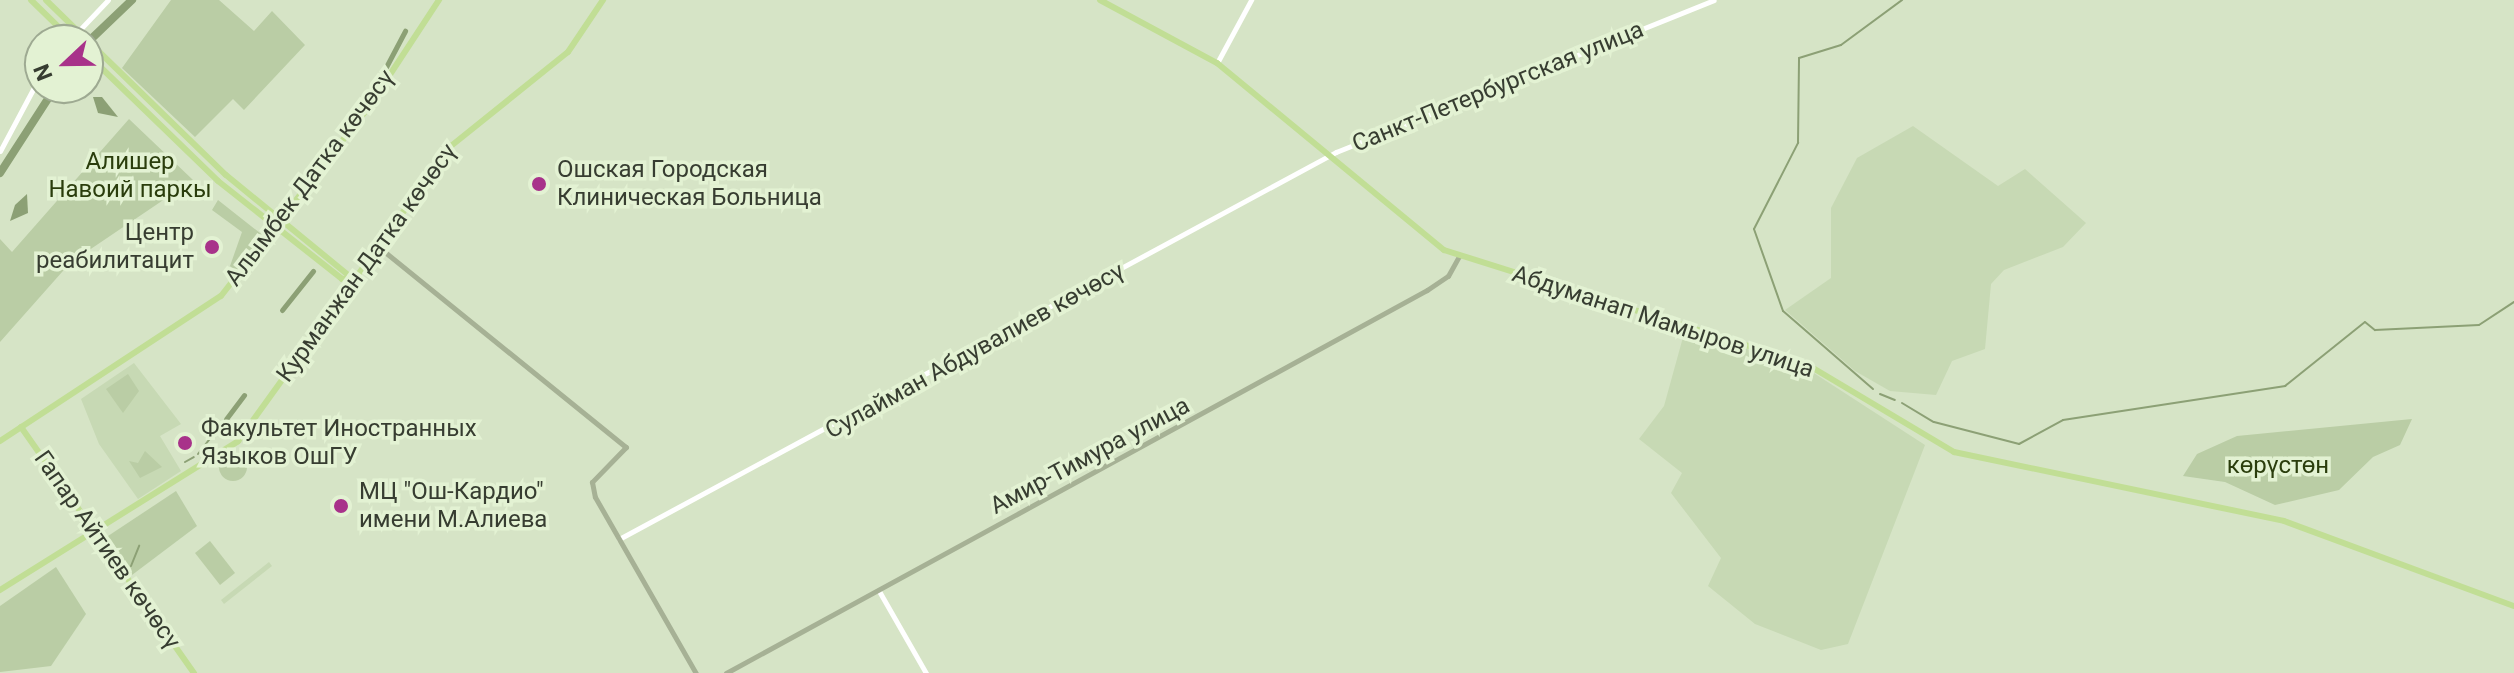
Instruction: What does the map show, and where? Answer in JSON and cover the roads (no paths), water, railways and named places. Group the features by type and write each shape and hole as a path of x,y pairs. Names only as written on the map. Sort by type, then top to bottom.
{"main road":[{"path":"31,0 55,24"},
{"path":"46,0 71,24"},
{"name":"Алымбек Датка көчөсү","path":"0,441 221,296 283,219 439,0"},
{"name":"Курманжан Датка көчөсү","path":"0,590 92,536 238,441 375,244 461,135 568,52 603,0"},
{"name":"Абдуманап Мамыров улица","path":"1100,0 1217,63 1420,237 1459,256 1808,365 1954,452 2284,521 2513,604"},
{"path":"104,56 210,160 352,278"},
{"path":"104,70 203,166 276,228 342,279 352,278"},
{"path":"375,244 626,447 592,482 619,539 696,673"},
{"name":"Амир-Тимура улица","path":"726,673 1427,290 1448,276 1459,256"},
{"name":"Гапар Айтиев көчөсү","path":"21,427 92,536 194,673"}],"street":[{"path":"86,24 108,0"},
{"path":"1217,63 1251,0"},
{"name":"Санкт-Петербургская улица","path":"1327,158 1714,0"},
{"path":"0,151 25,104"},
{"name":"Сулайман Абдувалиев көчөсү","path":"619,539 1327,158"},
{"path":"879,591 926,673"}],"waterway":[{"path":"104,27 132,0"},
{"path":"1873,389 1783,311 1754,229 1798,143 1799,58 1841,45 1902,0"},
{"path":"386,67 405,31"},
{"path":"0,173 45,104"},
{"path":"282,310 313,271"},
{"path":"1902,403 1934,422 2019,444 2063,420 2285,386 2365,322 2375,330 2479,325 2514,302"},
{"path":"1880,394 1895,400"},
{"path":"226,419 244,395"},
{"path":"198,454 219,427"},
{"path":"185,462 194,457"},
{"path":"131,566 139,546"}],"place":[{"name":"Ошская Городская Клиническая Больница","path":"539,184"},
{"name":"Центр реабилитацит","path":"212,247"},
{"name":"Факультет Иностранных Языков ОшГУ","path":"185,443"},
{"name":"МЦ \"Ош-Кардио\" имени М.Алиева","path":"341,506"}],"park label":[{"name":"Алишер Навоий паркы","path":"130,176"},
{"name":"көрүстөн","path":"2278,466"}]}
